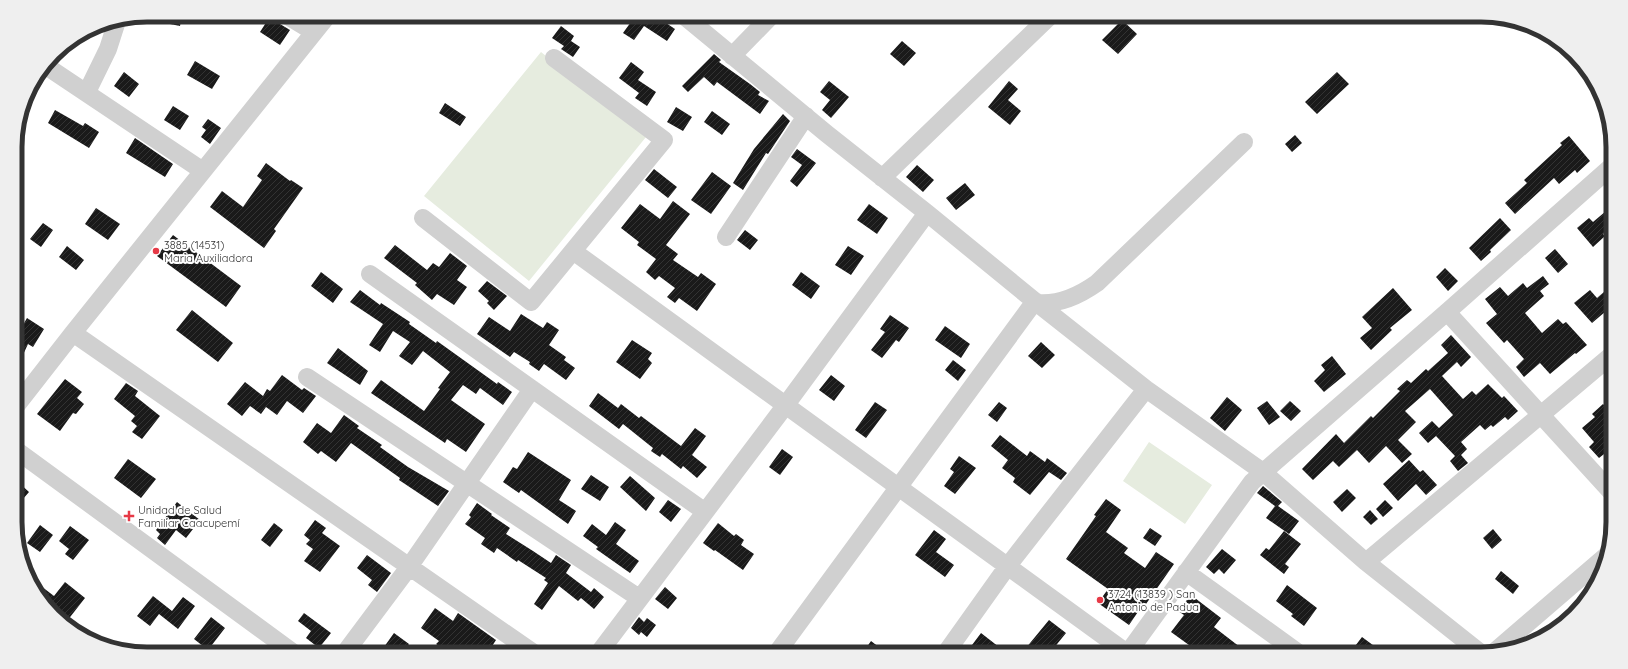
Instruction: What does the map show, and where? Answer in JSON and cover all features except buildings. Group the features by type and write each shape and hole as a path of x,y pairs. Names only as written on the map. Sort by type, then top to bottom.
{"street":[{"path":"298,22 314,32"},
{"path":"22,398 322,22"},
{"path":"691,22 882,178 927,212 1036,302 1146,389 1263,472 1366,562 1473,647"},
{"path":"732,56 765,22"},
{"path":"882,178 1044,22"},
{"path":"87,92 108,49 115,26"},
{"path":"423,218 531,302 664,140 554,58"},
{"path":"50,69 203,171"},
{"path":"726,237 806,116"},
{"path":"1036,302 1054,302 1087,290 1097,283 1244,142"},
{"path":"1132,647 1252,482 1606,171"},
{"path":"603,647 704,511 785,406 927,212"},
{"path":"572,251 1117,647"},
{"path":"370,274 704,511"},
{"path":"781,647 1036,302"},
{"path":"1447,312 1606,486"},
{"path":"73,333 525,647"},
{"path":"1366,562 1606,359"},
{"path":"307,377 639,598"},
{"path":"349,647 409,567 532,389"},
{"path":"950,647 1008,567 1146,389"},
{"path":"22,454 285,647"},
{"path":"1502,645 1599,561"},
{"path":"1186,572 1290,647"}],"shaded area":[{"path":"541,52 646,137 529,281 424,196"},
{"path":"1149,442 1212,485 1185,524 1123,481"}],"place":[{"name":"3885 (14531) Maria Auxiliadora","path":"156,251"},
{"name":"Unidad de Salud Familiar Caacupemí","path":"129,516"},
{"name":"3724 (13839 ) San Antonio de Padua","path":"1100,600"}]}
